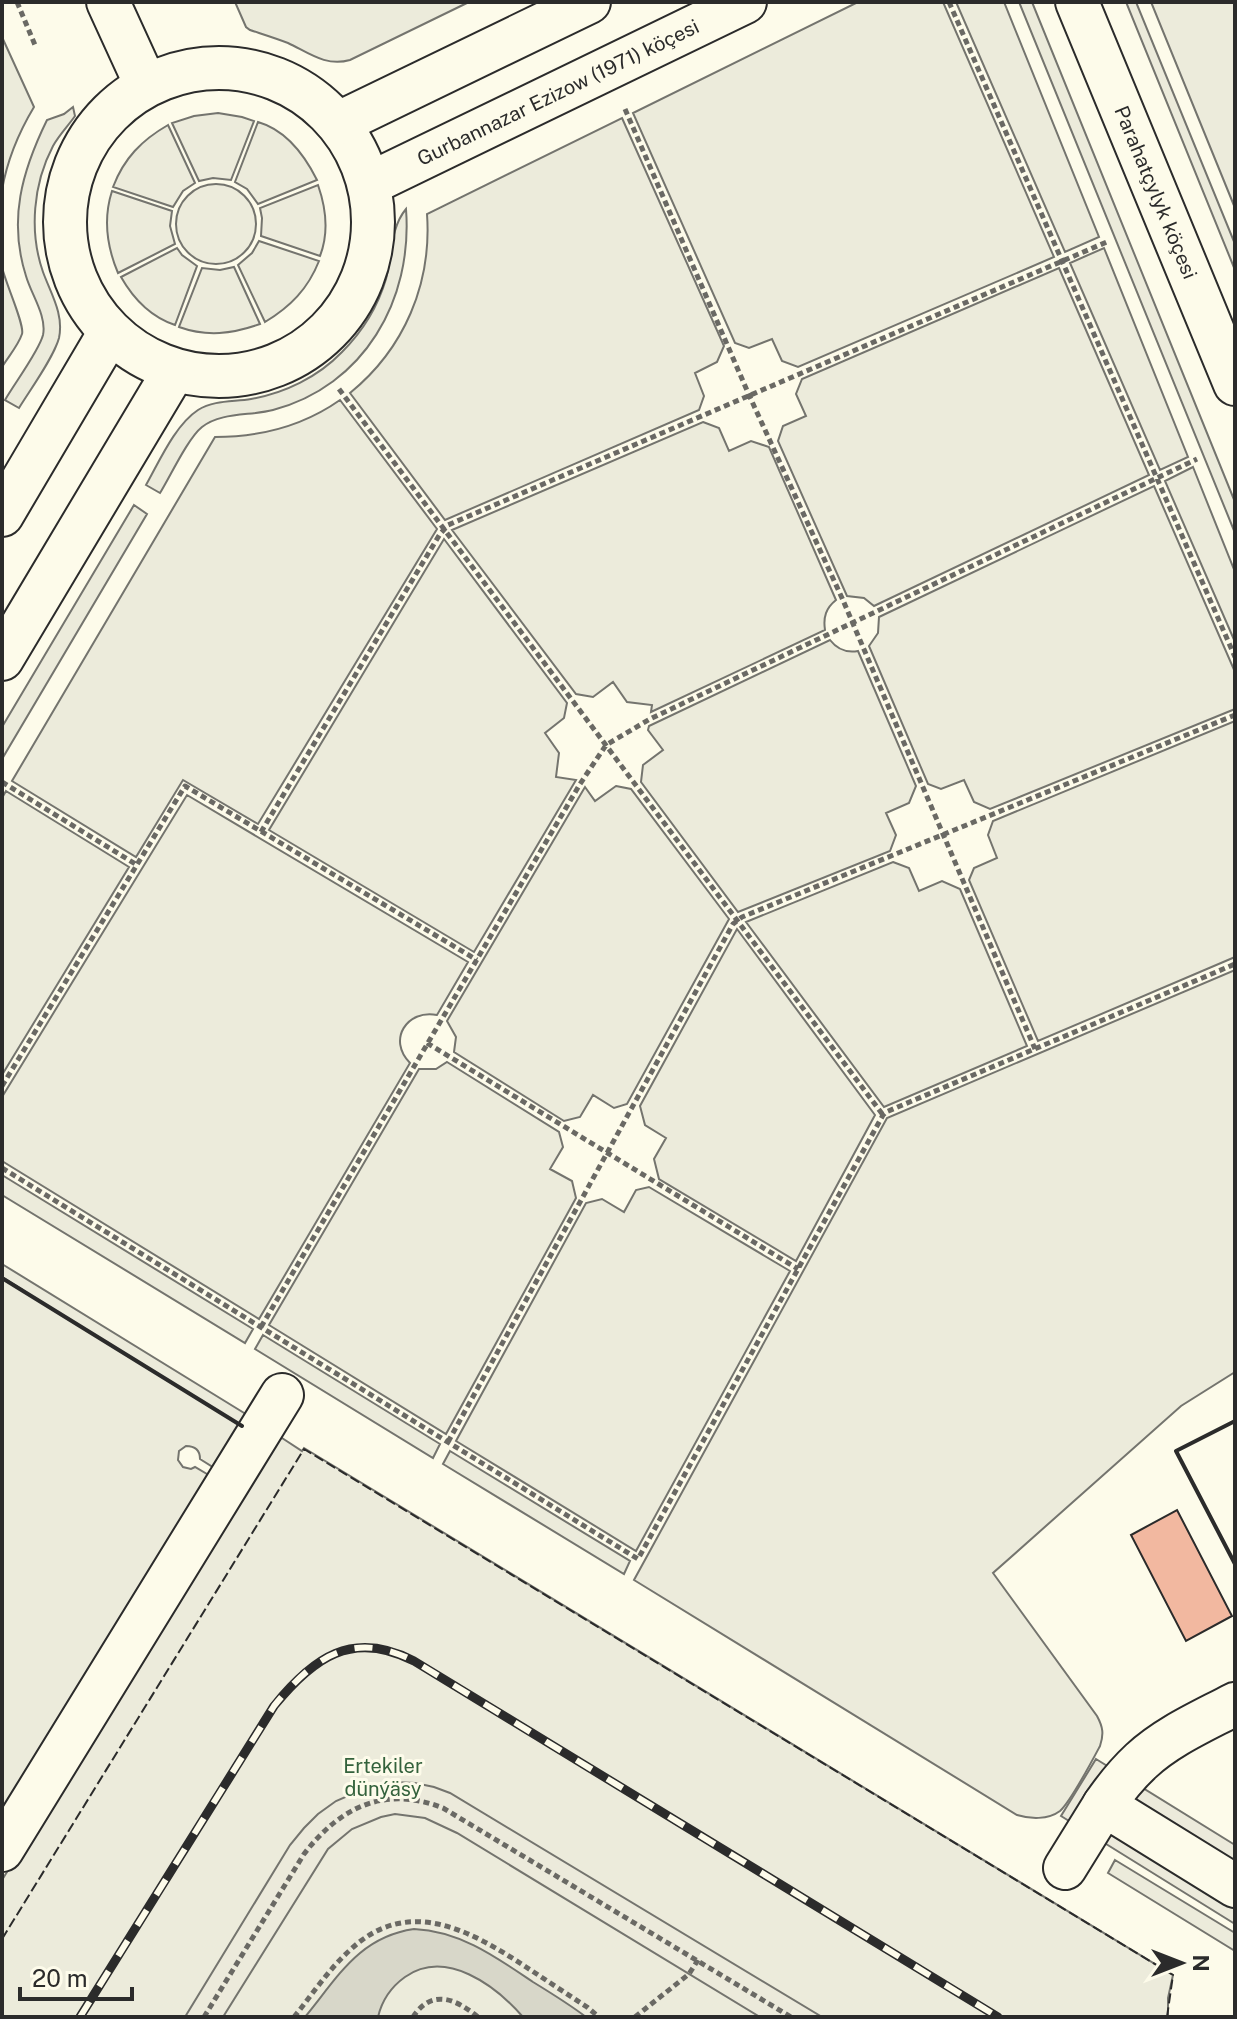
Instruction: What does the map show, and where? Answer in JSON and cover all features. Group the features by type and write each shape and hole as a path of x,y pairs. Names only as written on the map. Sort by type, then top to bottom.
{"street":[{"path":"108,2 146,85"},
{"path":"339,123 589,2"},
{"name":"Gurbannazar Ezizow (1971) köçesi","path":"369,184 745,2"},
{"name":"Parahatçylyk köçesi","path":"1077,2 1235,384"},
{"path":"221,67 265,74 304,92 339,123 355,148 369,184 374,226 365,272 343,315 310,348 268,369 221,377 174,371 139,355 110,332 82,294 67,250 65,204 78,159 103,119 146,85 178,72 221,67"},
{"path":"2,515 110,332"},
{"path":"2,659 174,371"},
{"path":"2,1850 282,1395"},
{"path":"1065,1868 1104,1805 1122,1780 1143,1759 1175,1736 1235,1704"},
{"path":"1104,1805 1235,1886"}],"path":[{"path":"17,2 35,45"},
{"path":"949,2 1235,657"},
{"path":"625,109 749,395 853,623 1035,1049"},
{"path":"261,832 448,525 1109,241"},
{"path":"339,389 883,1115"},
{"path":"261,1327 580,784 606,745 650,719 1197,459"},
{"path":"448,1442 733,924 742,917 1235,715"},
{"path":"2,782 137,865"},
{"path":"2,1086 185,786 477,960"},
{"path":"2,1168 638,1559 886,1112 1235,964"},
{"path":"427,1043 798,1269"},
{"path":"204,2017 316,1838 359,1807 395,1798 443,1808 791,2017"},
{"path":"294,2017 347,1952 361,1940 378,1930 413,1920 450,1926 494,1946 599,2017"},
{"path":"635,2017 689,1974 698,1960"},
{"path":"413,2017 421,2005 437,1999 456,2003 478,2017"}],"green space":[{"path":"235,2 469,2 350,60 333,62 250,30"},
{"path":"858,2 943,2 1054,257 798,367 782,361 772,339 749,348 735,343 633,113"},
{"path":"956,2 1004,2 1099,237 1065,252"},
{"path":"1019,2 1032,2 1235,502 1235,533"},
{"path":"1126,2 1136,2 1235,244 1235,270"},
{"path":"1151,2 1235,2 1235,208"},
{"path":"2,37 34,107 14,147 2,190"},
{"path":"73,107 75,116 55,142 46,161 35,208 36,241 43,272 58,312 59,338 47,364 19,408 5,400 37,350 44,328 21,255 18,235 20,196 47,120"},
{"path":"218,113 254,121 231,180 213,178 199,181 172,123"},
{"path":"622,118 724,346 717,362 695,373 704,396 699,410 445,520 350,393 386,356 411,313 425,265 427,214"},
{"path":"258,122 277,131 294,145 317,180 258,204 247,189 235,182"},
{"path":"168,125 195,183 183,191 173,207 113,187 135,151"},
{"path":"216,184 231,187 244,196 253,209 256,224 253,239 244,252 231,261 216,264 201,261 188,252 179,239 176,224 179,209 188,196 201,187"},
{"path":"318,185 325,220 325,238 320,256 261,236 260,208"},
{"path":"112,191 172,211 170,226 175,244 118,273 108,233"},
{"path":"406,209 406,243 401,275 391,306 376,335 357,360 333,381 305,398 273,410 210,422 191,440 160,493 146,485 175,434 198,410 210,404 276,393 312,376 342,352 363,327 379,299 394,233"},
{"path":"259,241 319,261 297,296 265,322 238,265 252,253"},
{"path":"177,248 197,266 175,325 144,306 121,277"},
{"path":"1104,248 1188,457 1160,470 1070,263"},
{"path":"2,267 22,334 2,367"},
{"path":"234,267 260,324 220,333 179,327 202,268 220,270"},
{"path":"1059,268 1149,475 874,606 864,598 847,596 778,441 783,426 806,416 796,394 802,379"},
{"path":"340,400 437,529 258,824 183,780 136,857 12,781 215,437 248,435 280,428 311,417"},
{"path":"703,422 719,428 729,451 751,441 769,447 836,600 826,613 825,630 651,712 652,705 627,702 613,682 593,697 576,694 452,530"},
{"path":"1193,467 1235,572 1235,642 1165,481"},
{"path":"1154,486 1235,672 1235,709 990,809 974,802 964,780 941,789 928,784 869,646 878,633 879,617"},
{"path":"134,505 147,514 2,759 2,727"},
{"path":"444,539 567,703 564,718 545,733 559,753 556,777 576,780 474,952 269,830"},
{"path":"830,640 842,650 858,651 916,786 909,803 886,813 896,835 890,851 738,912 641,782 643,765 663,750 648,730 649,726"},
{"path":"1235,721 1235,957 1038,1041 969,880 974,868 997,858 988,835 993,821"},
{"path":"616,786 631,789 729,919 627,1104 614,1108 593,1095 580,1117 564,1121 454,1052 456,1037 447,1021 585,787 595,801"},
{"path":"6,791 129,867 2,1075 2,798"},
{"path":"187,795 468,962 437,1015 417,1017 404,1028 400,1045 410,1063 259,1319 2,1161 2,1097"},
{"path":"893,862 909,868 919,891 942,881 960,889 1027,1046 884,1107 746,922"},
{"path":"737,929 875,1115 796,1261 659,1179 654,1159 666,1138 645,1125 640,1106"},
{"path":"1235,970 1235,1372 1181,1406 993,1573 1097,1716 1102,1731 1100,1746 1060,1811 1045,1817 1017,1815 634,1580 887,1118"},
{"path":"447,1062 559,1132 563,1147 550,1169 572,1181 576,1198 446,1434 269,1325 419,1069 436,1069"},
{"path":"2,1175 253,1329 245,1343 2,1195"},
{"path":"649,1187 790,1271 636,1551 456,1441 586,1203 602,1199 624,1212 636,1190"},
{"path":"2,1264 249,1416 216,1469 200,1459 194,1448 186,1446 179,1451 178,1460 183,1467 195,1467 212,1477 2,1816 2,1278 23,1290 2,1277"},
{"path":"263,1335 440,1444 433,1458 255,1349"},
{"name":"Ertekiler dünýäsy","path":"282,1438 302,1451 304,1448 1173,1975 1168,2017 2,2017 2,1880 268,1449"},
{"path":"450,1451 630,1561 624,1574 443,1464"},
{"path":"1115,1860 1235,1933 1235,1951 1108,1873"}],"shaded area":[{"path":"1096,1759 1235,1845 1235,1924 1061,1816"},
{"path":"415,1783 450,1793 822,2017 760,2017 457,1833 425,1818 395,1814 352,1829 328,1849 223,2017 185,2017 290,1845 304,1828 336,1801 373,1785"},
{"path":"414,1929 447,1935 477,1947 586,2017 523,2017 485,1983 469,1974 437,1967 421,1969 400,1981 391,1990 378,2017 305,2017 339,1974 364,1950 378,1940"}],"building":[{"path":"1177,1510 1232,1616 1186,1641 1131,1535"}],"railway":[{"path":"80,2017 274,1706 319,1662 353,1649 371,1648 414,1661 998,2017"}],"fence":[{"path":"2,1939 304,1449 1173,1975 1167,2017"}],"wall":[{"path":"2,1278 242,1426"},
{"path":"1235,1421 1176,1451 1235,1564"}]}
